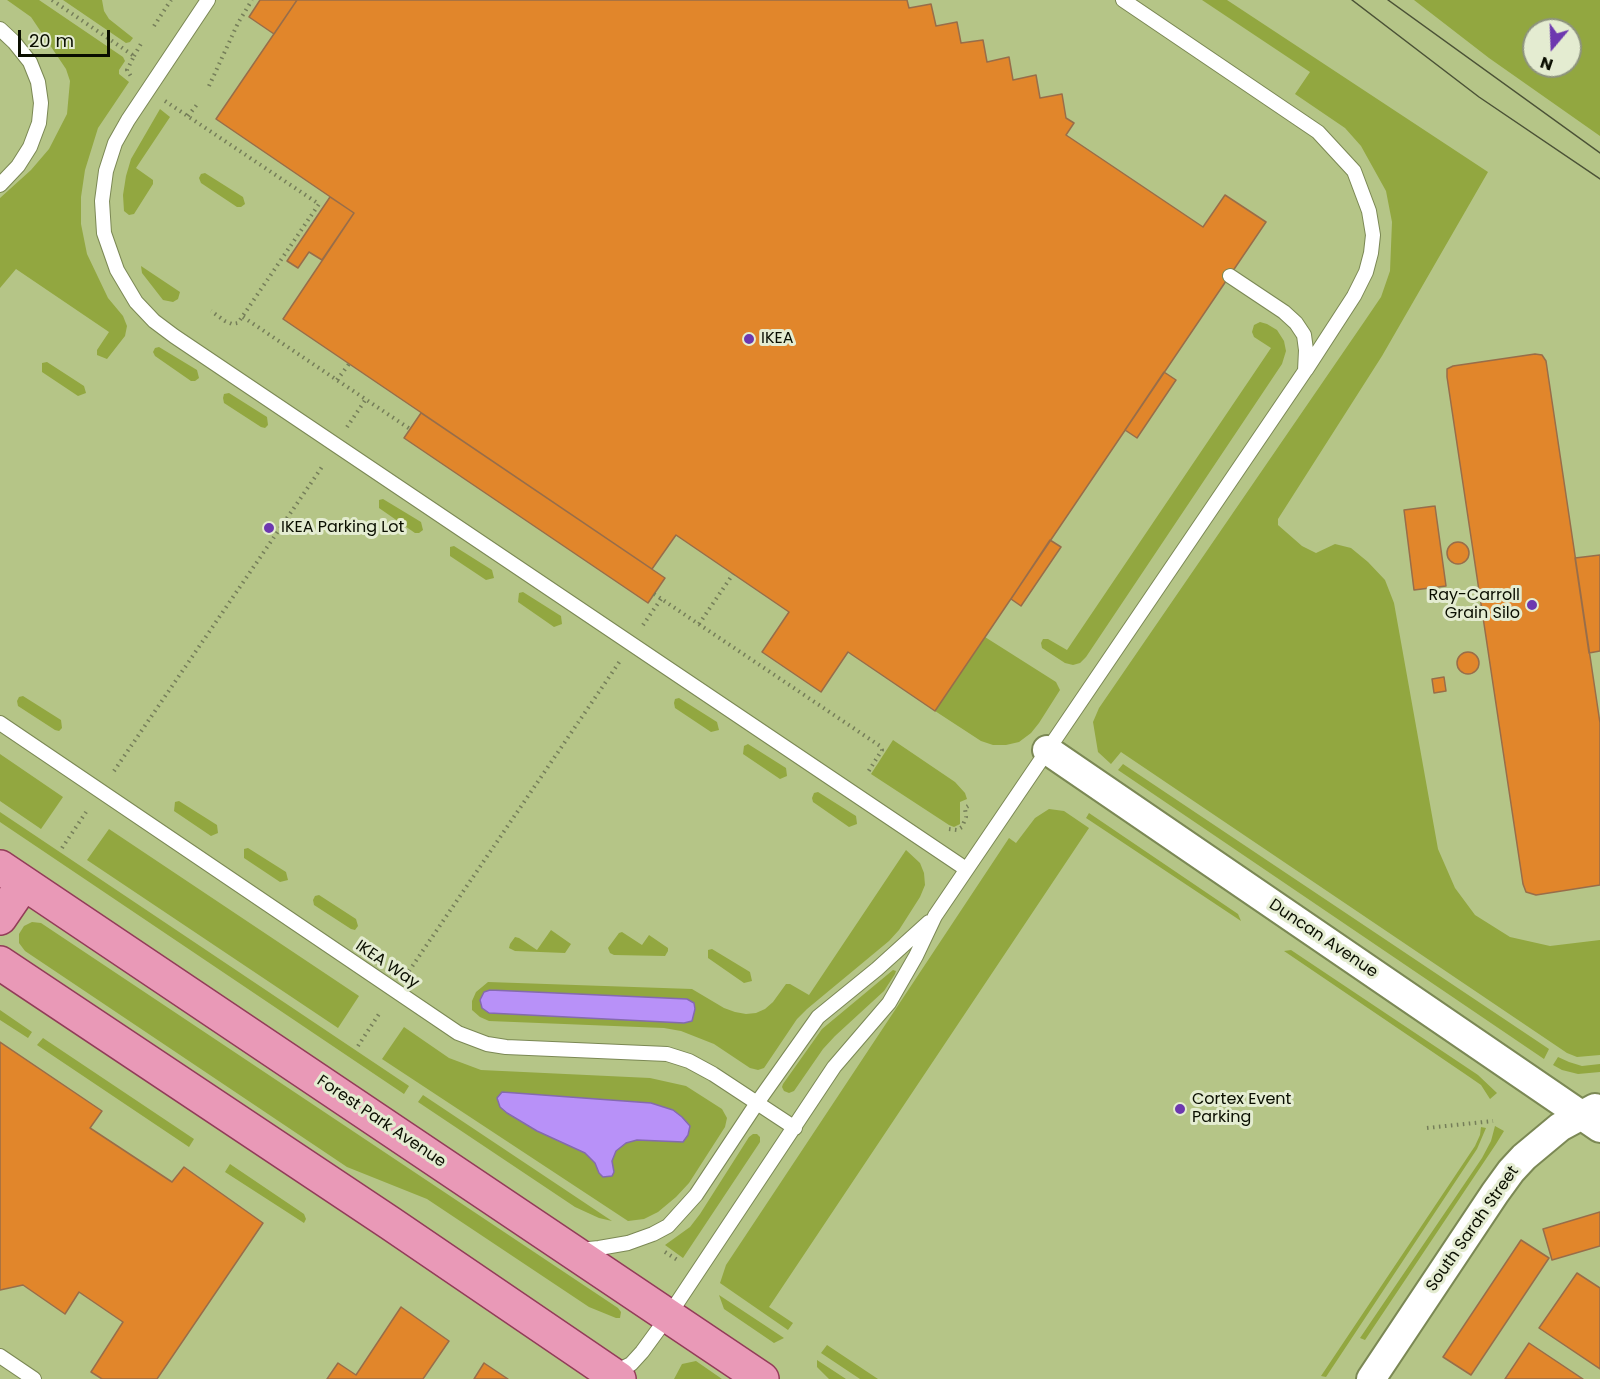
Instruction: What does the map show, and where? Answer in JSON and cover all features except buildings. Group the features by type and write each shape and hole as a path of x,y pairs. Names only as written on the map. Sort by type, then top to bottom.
{"main road":[{"path":"0,918 12,875"},
{"name":"Forest Park Avenue","path":"12,875 762,1379"},
{"path":"0,963 615,1376"}],"street":[{"name":"Duncan Avenue","path":"1047,750 1594,1116"},
{"name":"South Sarah Street","path":"1371,1379 1511,1171 1560,1127 1594,1116"}],"lane":[{"path":"208,0 128,120 115,143 106,171 102,201 104,233 117,270 136,302 154,321 174,336 966,869"},
{"path":"615,1376 631,1364 669,1315 834,1067 889,1003 916,956 935,916 1305,371 1354,296 1365,272 1371,254 1373,235 1369,211 1354,171 1340,153 1318,132 1123,0"},
{"path":"0,29 30,62 38,82 40,103 39,123 30,147 18,166 0,185"},
{"path":"1230,276 1284,312 1296,323 1304,335 1305,371"},
{"name":"IKEA Way","path":"0,723 458,1033 487,1044 506,1047 667,1054 689,1061 713,1074 795,1128"},
{"path":"572,1250 628,1243 668,1226 696,1195 818,1017 935,916"},
{"path":"0,1356 34,1379"}],"path":[{"path":"52,0 134,56"},
{"path":"154,26 171,0"},
{"path":"209,86 238,23 252,0"},
{"path":"132,78 126,70 142,42"},
{"path":"165,101 319,204 238,323 232,324 211,311"},
{"path":"188,116 199,102"},
{"path":"243,317 410,429"},
{"path":"337,380 349,364"},
{"path":"347,428 366,399"},
{"path":"114,771 328,458"},
{"path":"699,624 733,574"},
{"path":"654,594 880,746 882,750 868,775"},
{"path":"641,628 661,599"},
{"path":"409,971 623,657"},
{"path":"946,828 957,830 962,827 966,817 965,808 968,806"},
{"path":"62,848 87,812"},
{"path":"358,1046 381,1011"},
{"path":"1427,1128 1493,1121"},
{"path":"662,1250 679,1262"}],"shaded area":[{"path":"0,0 1600,0 1600,1379 0,1379"},
{"path":"7,0 39,0 123,57 125,61 119,74 129,82 98,128 85,170 81,197 81,224 87,254 108,298 123,316 127,326 125,336 107,359 97,355 97,350 109,332 16,269 0,288 0,198 31,170 49,149 67,114 70,81 66,69 31,17"},
{"path":"63,0 102,0 104,11 109,19 133,38 126,43"},
{"path":"1202,0 1227,0 1488,172 1382,356 1278,519 1278,525 1302,546 1316,553 1335,544 1351,548 1385,580 1394,603 1438,849 1455,888 1475,915 1510,937 1550,946 1600,940 1600,1055 1577,1057 1567,1053 1121,752 1111,764 1098,752 1093,722 1099,708 1381,297 1390,271 1392,222 1386,191 1361,146 1345,128 1295,94 1310,72"},
{"path":"1414,0 1600,0 1600,136 1489,58"},
{"path":"160,109 170,117 136,168 153,180 153,184 134,214 129,215 124,211 123,195 126,176 131,159"},
{"path":"205,173 243,197 245,204 237,207 201,183 199,178"},
{"path":"141,266 180,292 178,299 173,302 163,300 142,273"},
{"path":"1260,322 1277,330 1284,341 1286,351 1282,364 1086,657 1080,663 1073,665 1065,663 1042,648 1043,639 1048,639 1067,650 1271,348 1254,337 1252,332 1254,325"},
{"path":"159,347 197,370 199,378 191,381 155,356 153,352"},
{"path":"47,362 84,386 86,393 78,396 42,372 42,363"},
{"path":"229,393 267,417 268,425 265,428 261,427 224,403 224,394"},
{"path":"383,499 421,522 423,530 415,533 379,508 379,500"},
{"path":"454,546 492,570 494,578 486,580 450,556 450,547"},
{"path":"523,592 561,616 562,624 554,627 518,602 519,593"},
{"path":"985,637 1056,682 1060,690 1039,723 1019,742 993,745 981,741 935,711"},
{"path":"23,696 61,720 62,728 59,731 55,730 18,706 19,697"},
{"path":"679,698 717,722 719,730 711,732 675,708 675,699"},
{"path":"893,740 955,782 965,793 967,799 960,802 960,824 954,827 949,825 871,774"},
{"path":"748,744 786,768 787,776 780,779 743,754 744,746"},
{"path":"0,754 63,797 41,829 0,801"},
{"path":"1123,764 1549,1049 1544,1059 1118,770"},
{"path":"818,792 856,816 857,824 849,827 813,802 814,793"},
{"path":"179,801 217,825 218,833 211,836 174,811 175,802"},
{"path":"1049,809 1064,811 1089,828 769,1307 793,1323 788,1330 720,1283 726,1265 1009,838 1016,843 1035,818"},
{"path":"0,812 409,1086 404,1094 0,822"},
{"path":"1089,813 1238,914 1241,921 1086,818"},
{"path":"109,829 359,996 338,1028 87,860"},
{"path":"248,848 286,872 288,880 280,882 244,858 244,849"},
{"path":"906,850 920,863 925,885 899,930 797,1019 764,1068 758,1070 750,1068 714,1044 681,1031 664,1028 489,1021 472,1010 472,1001 476,992 488,982 692,989 724,1008 746,1014 765,1009 786,984 809,995"},
{"path":"319,895 356,919 358,926 355,930 314,905 315,896"},
{"path":"32,922 41,923 618,1308 621,1312 620,1318 589,1307 427,1199 347,1167 25,951 19,943 19,934 24,926"},
{"path":"551,930 571,944 565,953 515,951 509,948 515,937 537,950"},
{"path":"622,932 642,945 649,935 668,948 668,951 665,956 614,955 608,948"},
{"path":"712,949 750,972 752,981 744,983 708,958 708,950"},
{"path":"1291,950 1478,1075 1497,1093 1490,1099 1481,1085 1284,951"},
{"path":"893,970 896,971 895,974 884,991 823,1049 794,1091 789,1093 784,1091 783,1084 822,1029"},
{"path":"490,990 687,999 694,1003 695,1009 692,1021 684,1023 489,1013 482,1008 480,1000 484,992"},
{"path":"0,1010 32,1032 28,1038 0,1020"},
{"path":"404,1027 449,1058 481,1070 650,1078 686,1086 722,1109 727,1118 725,1127 689,1183 676,1197 658,1212 644,1219 628,1221 382,1059"},
{"path":"43,1038 194,1139 189,1147 37,1045"},
{"path":"1558,1057 1582,1066 1600,1064 1600,1072 1578,1074 1562,1070 1553,1065"},
{"path":"502,1092 651,1103 673,1110 690,1126 683,1142 637,1140 626,1143 616,1151 612,1161 614,1172 612,1176 603,1177 595,1163 585,1153 537,1131 507,1113 500,1107 497,1098"},
{"path":"423,1095 612,1221 575,1207 418,1102"},
{"path":"1495,1126 1504,1131 1496,1144 1365,1340 1360,1338 1482,1158 1491,1141"},
{"path":"1481,1127 1486,1128 1477,1149 1326,1377 1321,1376 1475,1146"},
{"path":"753,1134 760,1137 760,1142 683,1258 665,1245 690,1227"},
{"path":"230,1164 304,1214 306,1219 304,1223 225,1172"},
{"path":"719,1295 784,1338 774,1343 724,1309"},
{"path":"827,1345 878,1379 860,1379 821,1353"},
{"path":"817,1360 846,1379 829,1379 817,1367"},
{"path":"696,1361 722,1379 674,1379 682,1364"}],"tram line":[{"path":"1352,0 1479,97 1600,179"},
{"path":"1388,0 1600,153"}],"place":[{"name":"IKEA","path":"749,339"},
{"name":"IKEA Parking Lot","path":"269,528"},
{"name":"Ray-Carroll Grain Silo","path":"1532,605"},
{"name":"Cortex Event Parking","path":"1180,1109"}]}
